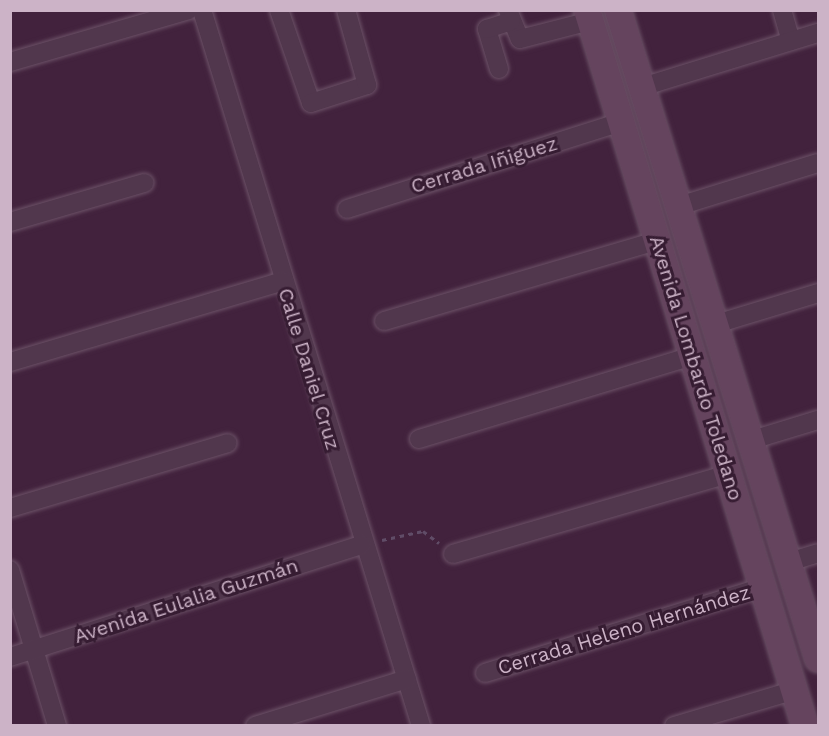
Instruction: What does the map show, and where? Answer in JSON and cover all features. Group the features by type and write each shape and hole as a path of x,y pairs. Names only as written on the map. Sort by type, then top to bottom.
{"main road":[{"name":"Avenida Lombardo Toledano","path":"618,10 819,659"},
{"name":"Avenida Lombardo Toledano","path":"588,16 805,726"},
{"path":"673,293 703,284"}],"street":[{"path":"10,63 189,10"},
{"name":"Calle Daniel Cruz","path":"202,10 362,545 421,726"},
{"path":"279,10 311,103 367,86 346,10"},
{"path":"782,10 791,41"},
{"path":"499,69 487,29 509,16 520,39 588,16"},
{"path":"642,87 819,33"},
{"name":"Cerrada Iñiguez","path":"347,209 622,122"},
{"path":"679,206 819,163"},
{"path":"10,222 144,183"},
{"path":"384,321 656,241"},
{"path":"10,362 283,282"},
{"path":"716,324 819,293"},
{"path":"419,439 692,356"},
{"path":"752,440 819,420"},
{"path":"10,508 228,443"},
{"path":"453,554 728,474"},
{"name":"Avenida Eulalia Guzmán","path":"10,657 362,545"},
{"path":"789,562 819,553"},
{"path":"10,570 57,726"},
{"name":"Cerrada Heleno Hernández","path":"485,673 763,588"},
{"path":"255,726 407,679"},
{"path":"674,726 795,690"}],"path":[{"path":"362,545 423,531 453,554"}]}
